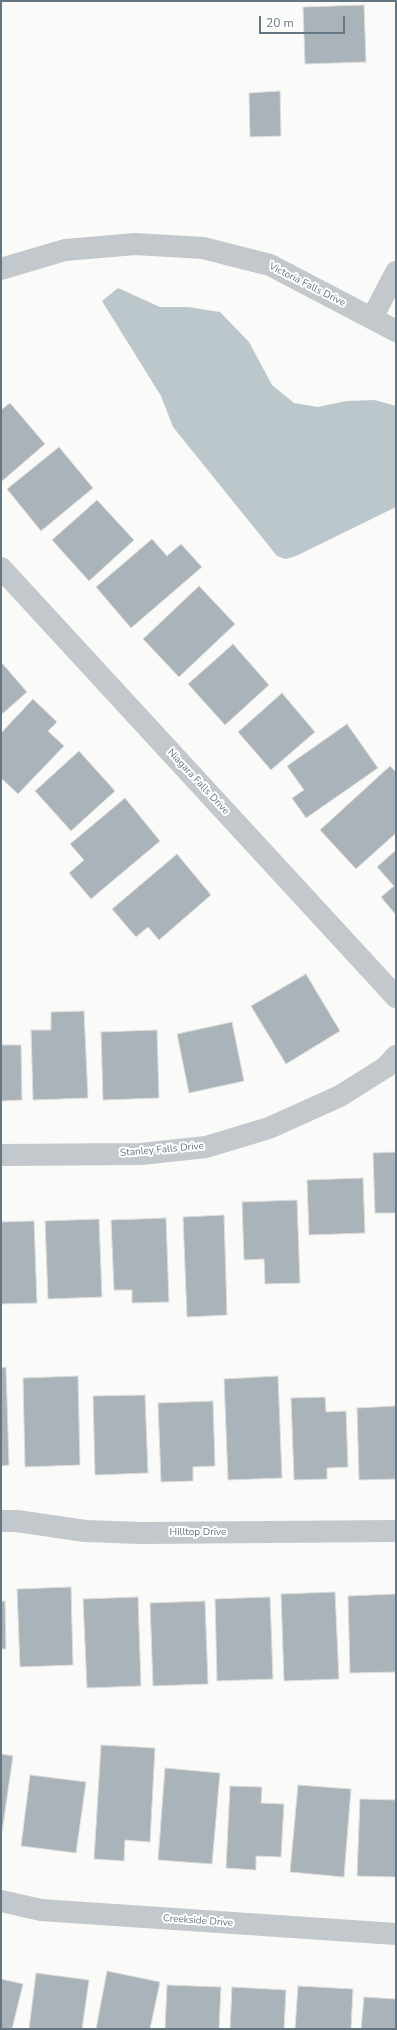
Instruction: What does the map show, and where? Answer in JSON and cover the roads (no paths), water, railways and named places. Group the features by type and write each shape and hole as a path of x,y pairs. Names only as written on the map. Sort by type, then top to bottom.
{"street":[{"name":"Victoria Falls Drive","path":"1,269 65,250 135,244 203,248 270,265 396,331"},
{"path":"372,318 396,272"},
{"name":"Niagara Falls Drive","path":"1,568 396,997"},
{"name":"Stanley Falls Drive","path":"1,1155 141,1154 206,1147 268,1128 340,1096 386,1067 396,1056"},
{"name":"Hilltop Drive","path":"1,1521 17,1521 85,1530 140,1533 396,1531"},
{"name":"Creekside Drive","path":"1,1901 41,1910 396,1934"}]}
